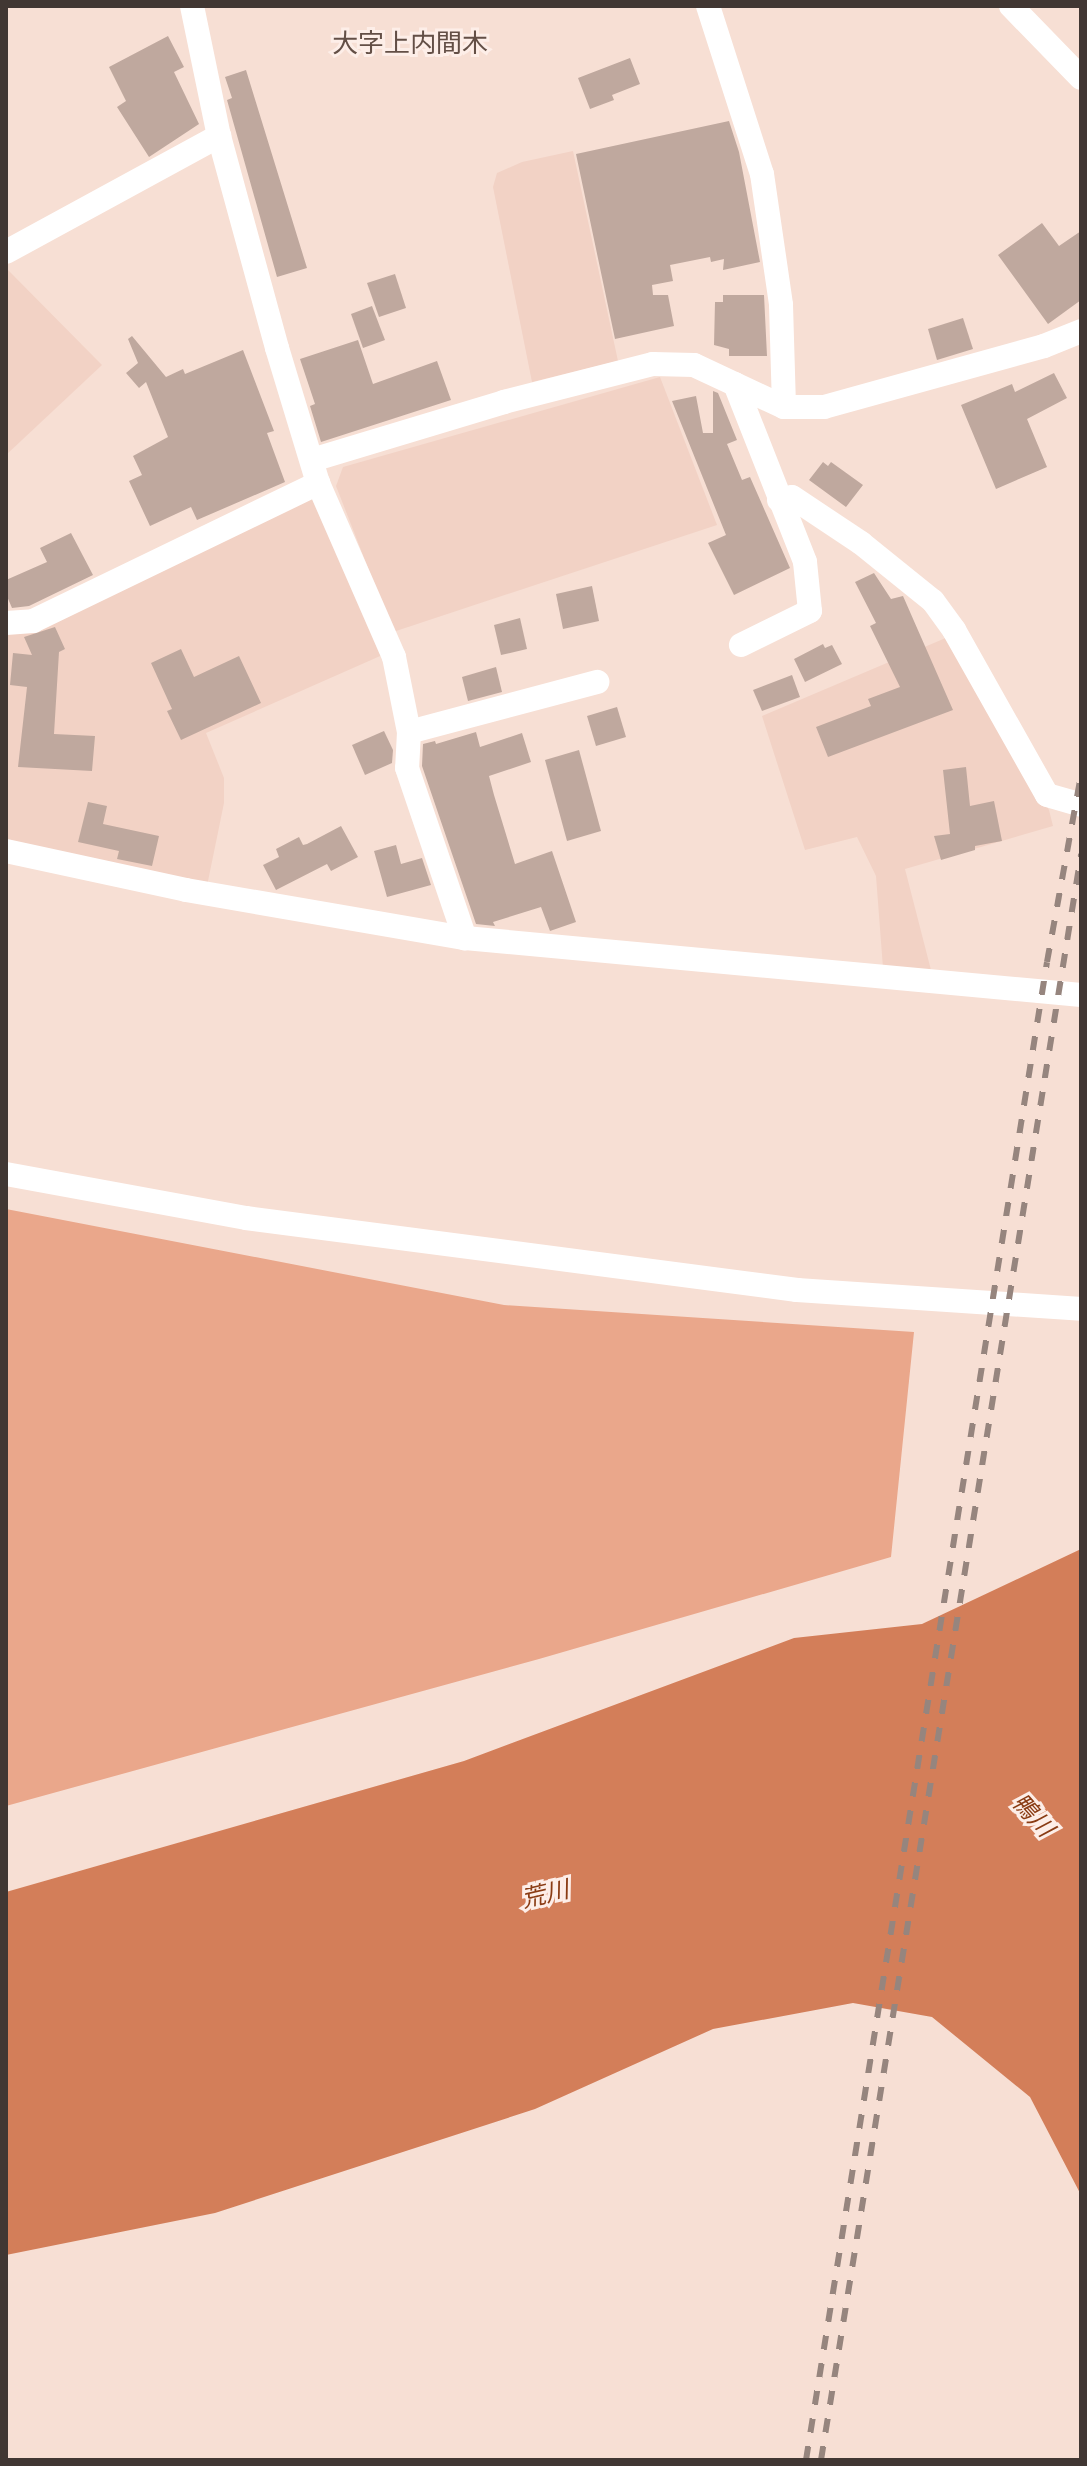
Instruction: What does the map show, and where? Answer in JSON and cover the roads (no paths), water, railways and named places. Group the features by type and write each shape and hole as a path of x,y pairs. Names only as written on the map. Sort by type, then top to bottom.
{"street":[{"path":"192,6 219,136 277,348 315,472 394,657 409,732 407,768 465,938"},
{"path":"708,6 762,174 781,305 784,407"},
{"path":"1011,6 1081,78"},
{"path":"6,252 219,136"},
{"path":"6,623 33,621 315,472 504,402 653,364 694,365 784,407 824,407 870,396 1081,331"},
{"path":"735,384 805,562 810,611 741,645"},
{"path":"779,500 792,497 861,543 933,601 954,630 1047,795 1081,805"},
{"path":"409,732 597,682"},
{"path":"6,851 186,890 465,938 1081,995"},
{"path":"6,1174 246,1218 797,1290 1081,1309"}],"water":[{"path":"1081,1549 1081,2195 1030,2097 932,2017 853,2003 713,2029 535,2109 215,2213 6,2255 6,1892 464,1761 794,1638 922,1624"}],"railway":[{"path":"806,2460 1047,962 1081,775"},
{"path":"821,2460 1081,854"}],"district":[{"name":"大字上内間木","path":"410,44"}],"water label":[{"name":"鴨川","path":"1033,1815"},
{"name":"荒川","path":"545,1894"}]}
